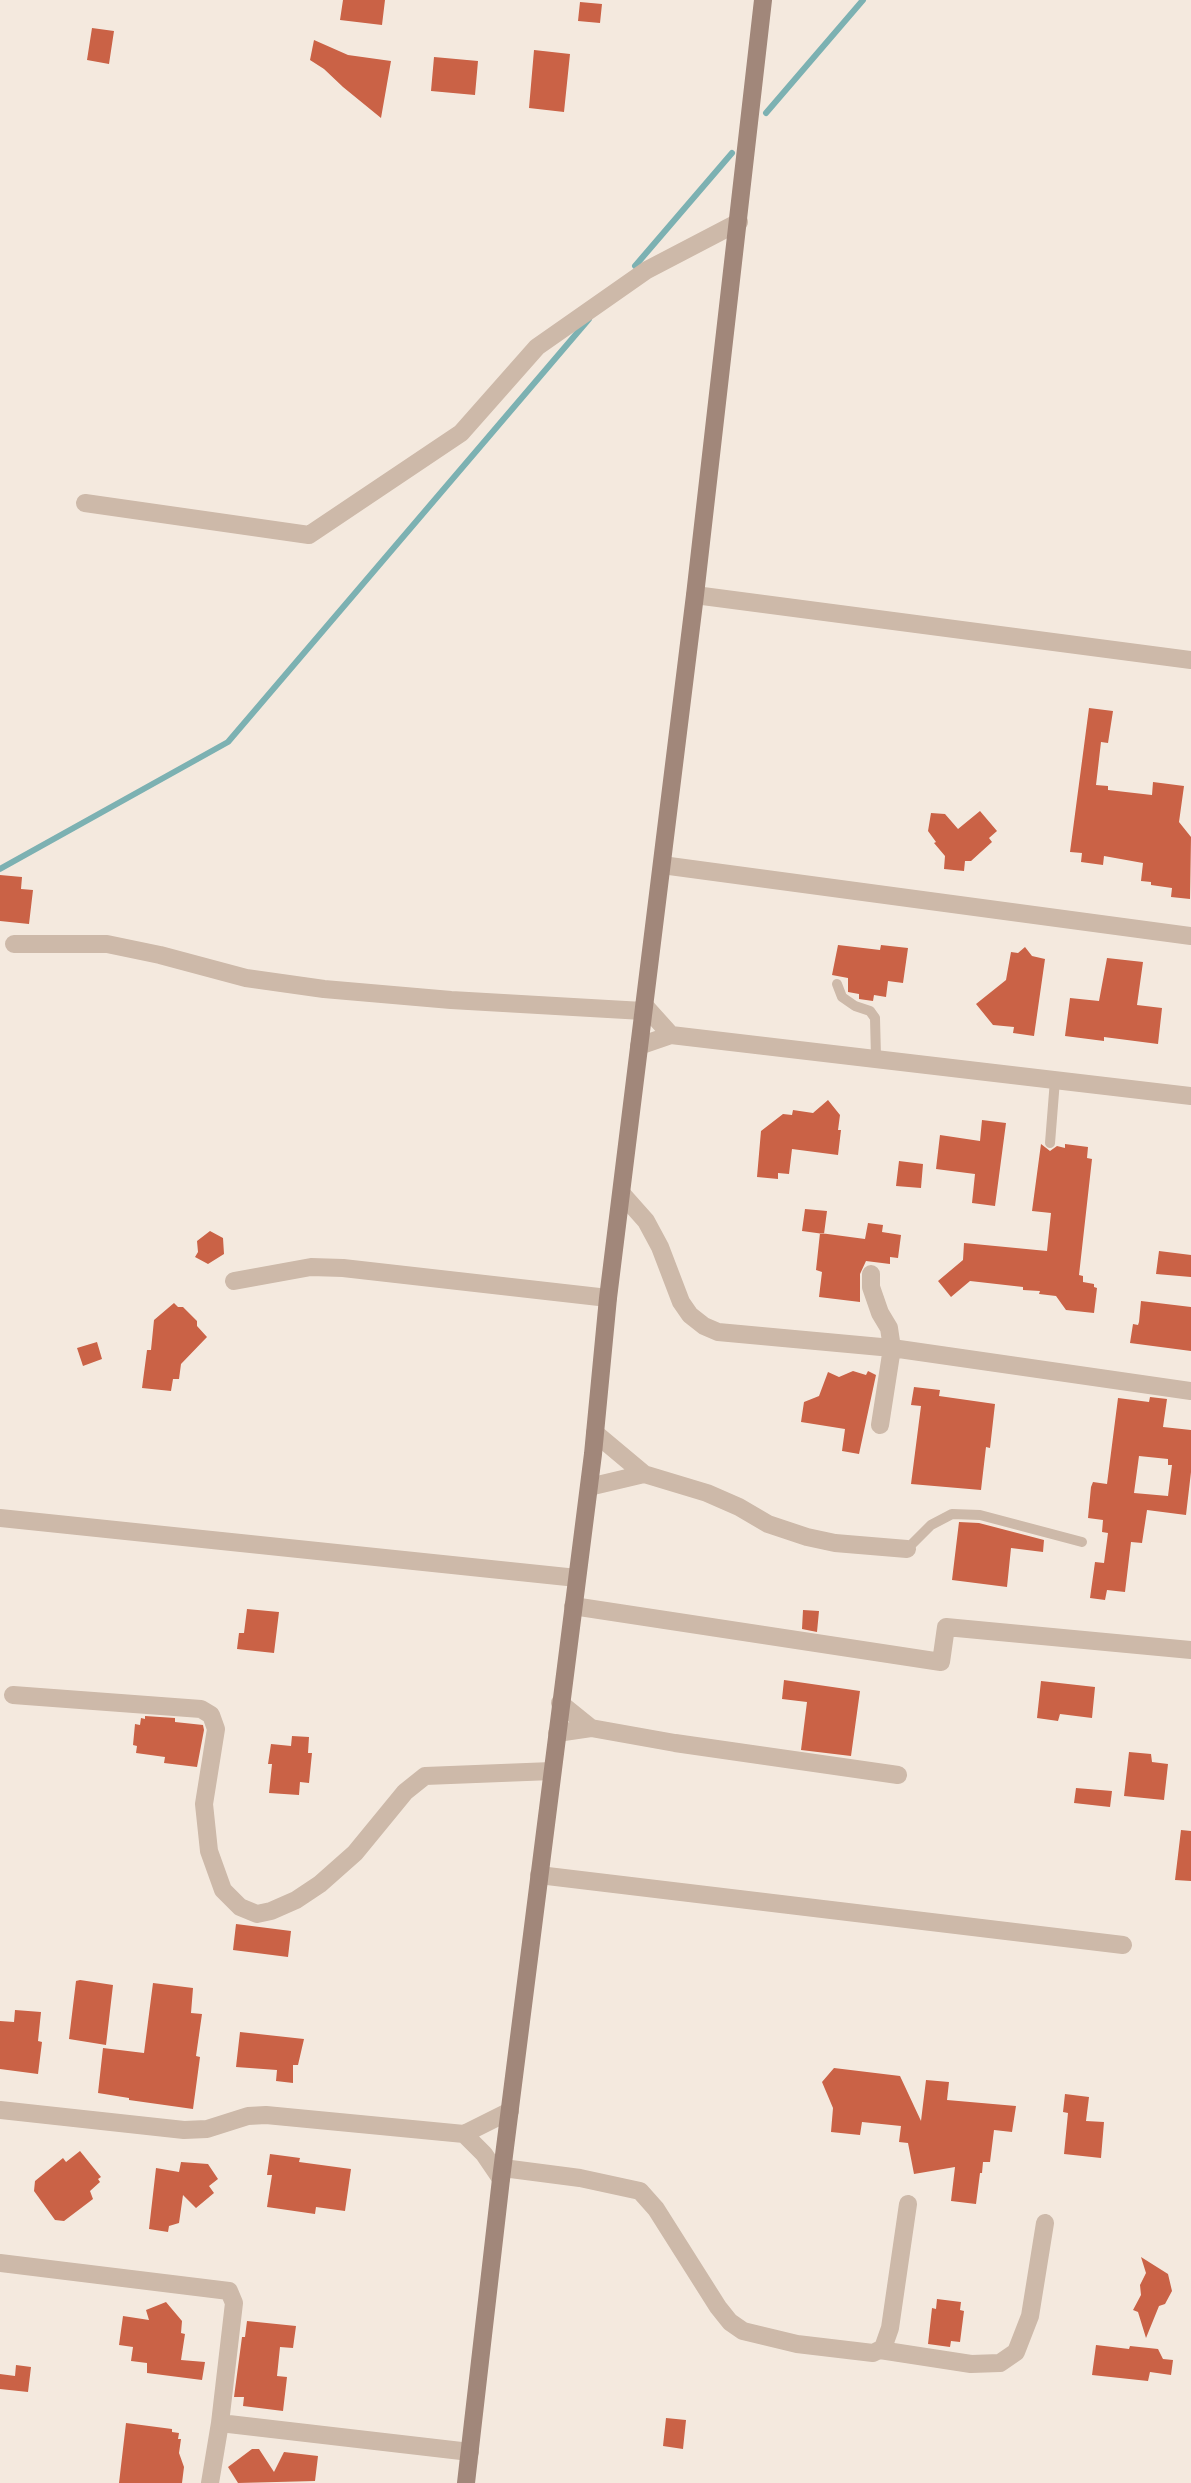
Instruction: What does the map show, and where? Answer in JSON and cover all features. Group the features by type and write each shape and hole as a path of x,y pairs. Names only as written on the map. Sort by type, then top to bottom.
{"street":[{"path":"466,2483 556,1733 589,1487 608,1298 695,595 763,0"},
{"path":"85,503 309,535 461,433 537,347 647,270 739,222"},
{"path":"695,595 1191,660"},
{"path":"662,865 1191,936"},
{"path":"14,944 107,944 160,954 246,978 324,989 451,1000 643,1008 671,1035"},
{"path":"639,1046 671,1035 1191,1096"},
{"path":"622,1194 646,1221 660,1247 681,1301 690,1315 704,1326 726,1333 892,1348 1191,1391"},
{"path":"233,1281 311,1267 343,1268 608,1298"},
{"path":"871,1274 871,1287 880,1313 889,1328 892,1348 880,1426"},
{"path":"595,1433 644,1474 707,1493 768,1524 835,1543 906,1549"},
{"path":"589,1487 644,1474"},
{"path":"0,1518 577,1578"},
{"path":"573,1606 941,1661 946,1627 1191,1650"},
{"path":"13,1695 201,1709 211,1716 216,1729 204,1804 209,1851 223,1890 240,1907 257,1914 296,1900 320,1884 355,1853 405,1792 425,1776 552,1771"},
{"path":"560,1703 591,1728"},
{"path":"556,1733 591,1728 675,1743 898,1775"},
{"path":"539,1875 1123,1945"},
{"path":"0,2110 184,2130 207,2129 248,2116 266,2115 464,2134 510,2110"},
{"path":"464,2134 502,2173 580,2178 640,2191 656,2209 730,2322 743,2331 797,2344 873,2353 887,2342 908,2204"},
{"path":"880,2350 971,2364 1000,2363 1016,2352 1030,2316 1045,2223"},
{"path":"0,2263 229,2291 234,2303 210,2483"},
{"path":"220,2423 470,2452"}],"lane":[{"path":"837,984 842,997 870,1012 875,1018 876,1058"},
{"path":"1050,1143 1055,1080"},
{"path":"906,1549 931,1525 953,1514 980,1515 1082,1542"}],"building":[{"path":"343,0 385,0 382,25 340,20"},
{"path":"580,2 602,4 600,23 578,21"},
{"path":"92,28 114,31 109,64 87,60"},
{"path":"314,40 348,55 391,61 381,118 310,60"},
{"path":"534,50 570,54 564,112 529,108"},
{"path":"434,57 478,61 475,95 431,91"},
{"path":"1089,708 1113,711 1108,743 1101,742 1096,785 1108,786 1108,790 1152,795 1153,782 1184,786 1179,822 1191,837 1190,899 1171,897 1172,888 1141,881 1143,863 1104,856 1103,865 1081,862 1082,853 1070,852"},
{"path":"980,811 997,831 989,838 992,842 971,861 965,861 964,871 944,869 945,856 928,831 931,813 945,814 958,829"},
{"path":"0,875 22,877 21,889 33,890 29,924 0,921"},
{"path":"838,945 880,950 881,945 908,948 903,983 888,981 886,997 874,995 873,1001 859,999 859,994 848,992 848,978 832,975"},
{"path":"1025,947 1032,956 1045,959 1034,1036 1013,1033 1014,1027 993,1025 976,1004 1006,980 1011,952 1018,953"},
{"path":"1107,958 1143,962 1137,1005 1162,1008 1158,1044 1104,1037 1104,1041 1065,1036 1070,998 1099,1001"},
{"path":"828,1100 840,1115 838,1155 792,1149 789,1174 778,1173 778,1179 757,1177 761,1131 783,1114 792,1115 793,1110 813,1113"},
{"path":"982,1120 1006,1123 995,1206 972,1203 975,1174 936,1169 940,1135 980,1141"},
{"path":"1041,1144 1050,1151 1057,1146 1065,1148 1065,1144 1088,1147 1087,1158 1092,1159 1079,1275 1083,1276 1083,1282 1094,1284 1097,1288 1094,1313 1066,1310 1056,1296 1039,1294 1040,1291 970,1281 951,1297 938,1281 963,1260 964,1243 1047,1251 1051,1213 1032,1211"},
{"path":"899,1161 923,1164 921,1188 896,1186"},
{"path":"805,1209 827,1211 824,1234 802,1231"},
{"path":"868,1223 883,1225 882,1232 901,1235 898,1258 890,1257 890,1264 866,1261 860,1274 860,1302 819,1297 822,1272 816,1270 820,1233 865,1239"},
{"path":"210,1231 223,1238 224,1254 208,1264 195,1257 198,1252 197,1241"},
{"path":"1159,1251 1191,1255 1191,1277 1156,1274"},
{"path":"1141,1301 1191,1307 1191,1351 1130,1343 1133,1324 1138,1325 1139,1322"},
{"path":"174,1303 183,1307 197,1321 197,1326 207,1337 181,1364 179,1379 173,1379 171,1391 142,1388 147,1350 151,1350 154,1320"},
{"path":"97,1342 102,1359 83,1366 77,1348"},
{"path":"853,1371 866,1375 868,1371 876,1375 859,1454 842,1451 845,1429 801,1422 804,1402 819,1396 828,1372 839,1377"},
{"path":"914,1387 940,1390 939,1396 995,1404 990,1448 986,1447 981,1490 911,1484 921,1406 911,1405"},
{"path":"1150,1397 1167,1399 1163,1427 1191,1430 1191,1472 1186,1515 1147,1510 1142,1543 1131,1542 1125,1592 1107,1590 1105,1600 1090,1598 1095,1562 1104,1563 1108,1533 1102,1532 1103,1520 1088,1518 1091,1487 1093,1482 1107,1484 1118,1398 1149,1402","holes":["1139,1456 1168,1459 1168,1465 1172,1465 1168,1496 1134,1493"]},
{"path":"959,1522 979,1523 1044,1540 1043,1552 1011,1548 1007,1587 952,1580"},
{"path":"247,1609 279,1612 274,1653 237,1649 239,1633 244,1633"},
{"path":"803,1610 819,1611 817,1632 802,1629"},
{"path":"784,1680 860,1691 851,1756 801,1750 807,1702 782,1699"},
{"path":"1041,1681 1095,1687 1092,1718 1060,1714 1058,1721 1037,1718"},
{"path":"145,1716 175,1718 175,1722 203,1725 197,1767 164,1763 165,1757 136,1753 137,1746 133,1745 135,1724 140,1725 141,1718 145,1719"},
{"path":"292,1736 309,1737 308,1753 312,1753 309,1783 300,1782 299,1795 269,1793 272,1764 268,1764 271,1744 291,1746"},
{"path":"1129,1752 1151,1754 1152,1762 1168,1764 1164,1800 1124,1796"},
{"path":"1076,1788 1112,1791 1110,1807 1074,1803"},
{"path":"1181,1830 1191,1831 1191,1881 1175,1880"},
{"path":"236,1924 291,1931 288,1957 233,1950"},
{"path":"76,1981 113,1985 106,2045 69,2039"},
{"path":"153,1983 193,1988 191,2013 202,2014 193,2109 98,2093 103,2048 144,2053"},
{"path":"15,2010 41,2012 38,2041 42,2042 38,2074 0,2069 0,2021 14,2022"},
{"path":"240,2032 304,2039 298,2065 293,2065 293,2083 276,2081 277,2070 236,2067"},
{"path":"834,2068 900,2076 921,2121 926,2080 949,2082 947,2100 1016,2106 1012,2132 994,2130 990,2162 983,2162 976,2204 951,2201 955,2167 914,2174 908,2143 899,2142 901,2126 862,2122 860,2135 831,2132 833,2108 822,2082"},
{"path":"1065,2094 1089,2097 1086,2121 1104,2122 1101,2158 1064,2154 1068,2113 1063,2112"},
{"path":"80,2151 101,2177 98,2179 100,2182 90,2191 93,2199 64,2221 55,2220 34,2191 35,2181 63,2158 66,2162"},
{"path":"270,2154 300,2158 299,2162 351,2169 345,2211 316,2207 315,2214 267,2207 272,2175 267,2175"},
{"path":"181,2162 208,2164 218,2179 209,2186 214,2193 196,2208 183,2195 179,2223 169,2226 168,2232 149,2229 156,2168 179,2172"},
{"path":"1141,2257 1168,2274 1172,2291 1165,2304 1159,2306 1146,2338 1138,2312 1133,2310 1141,2295 1140,2285 1146,2273"},
{"path":"937,2299 961,2302 960,2310 964,2311 960,2342 951,2341 950,2347 928,2344 932,2308 936,2309"},
{"path":"166,2302 182,2321 181,2333 185,2334 181,2360 205,2362 202,2380 147,2373 147,2363 131,2361 133,2347 119,2345 123,2316 149,2320 146,2310"},
{"path":"247,2321 296,2326 293,2348 280,2347 277,2376 287,2377 283,2411 243,2406 244,2397 234,2397 242,2337 245,2337"},
{"path":"1096,2345 1158,2349 1163,2359 1173,2360 1171,2375 1150,2372 1148,2381 1092,2375"},
{"path":"16,2365 31,2367 28,2392 0,2389 0,2374 15,2376"},
{"path":"666,2418 686,2420 683,2449 663,2446"},
{"path":"126,2423 172,2429 172,2432 179,2433 179,2453 184,2467 182,2483 119,2483"},
{"path":"252,2449 259,2449 274,2472 284,2452 318,2456 315,2481 238,2483 228,2467"}],"waterway":[{"path":"766,113 863,0"},
{"path":"635,266 732,153"},
{"path":"0,869 228,742 589,319"}]}
